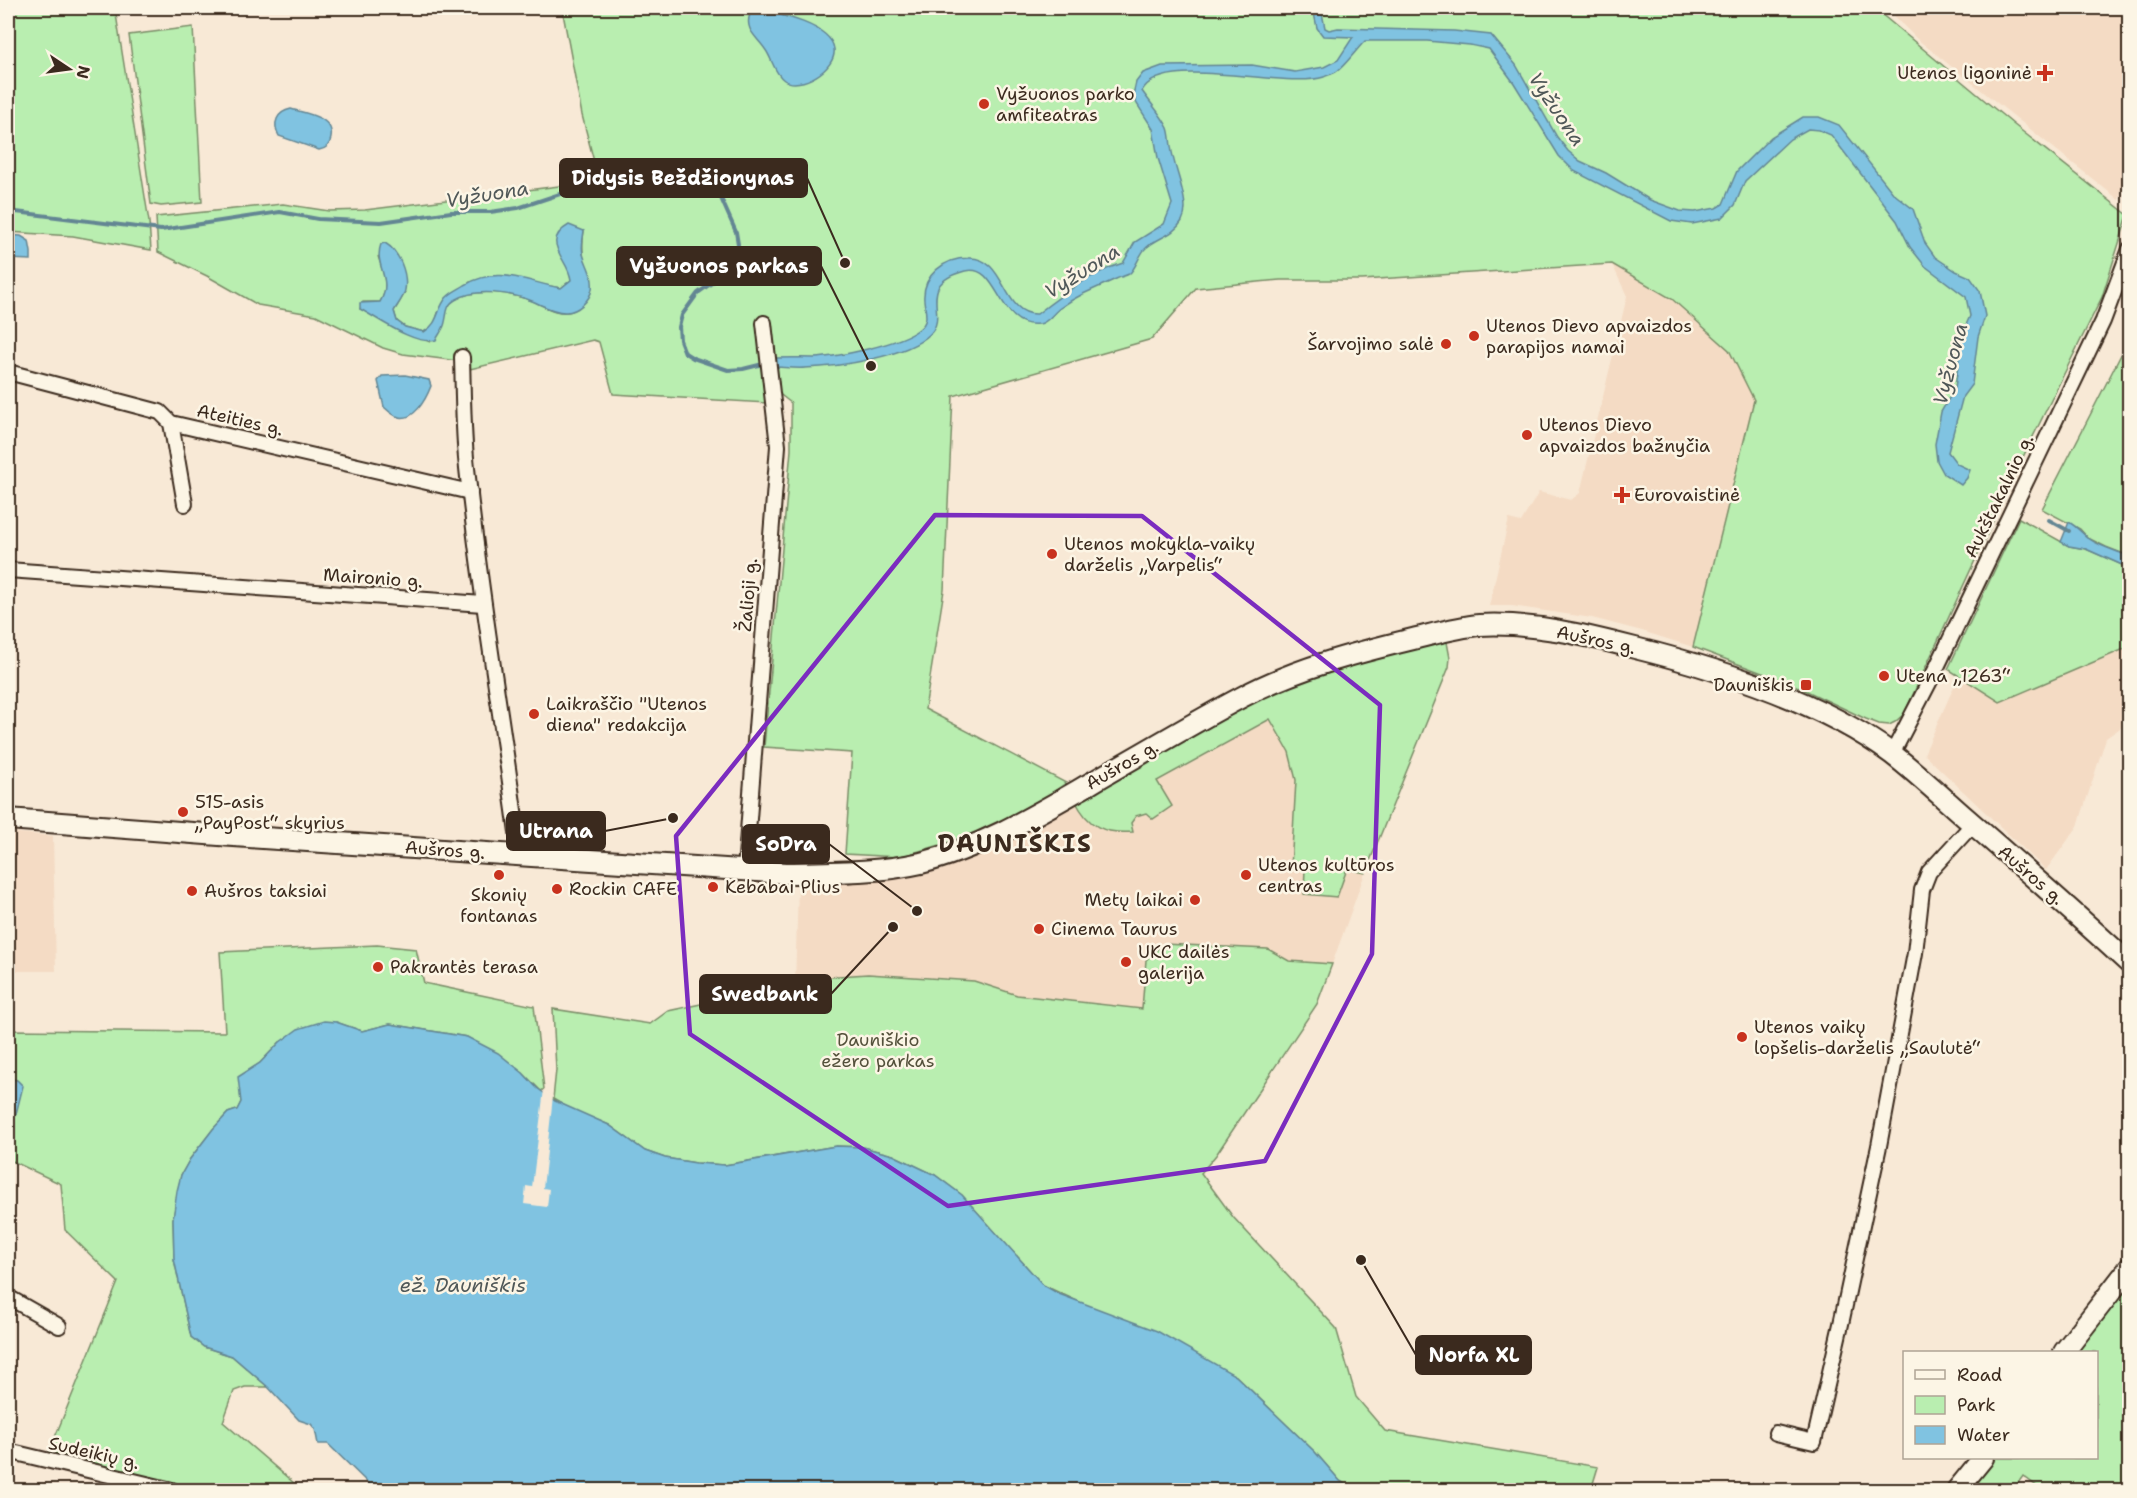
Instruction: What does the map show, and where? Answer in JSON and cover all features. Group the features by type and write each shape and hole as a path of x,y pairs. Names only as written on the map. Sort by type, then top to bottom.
{"street":[{"name":"Aukštakalnio g.","path":"1892,754 1934,673 2103,321 2130,249"},
{"name":"Žalioji g.","path":"745,870 778,446 764,323"},
{"path":"462,357 466,454 483,604 506,745 520,855"},
{"name":"Ateities g.","path":"8,372 160,412 171,423 470,492"},
{"path":"171,423 185,504"},
{"name":"Maironio g.","path":"8,570 483,604"},
{"name":"Aušros g.","path":"8,819 785,873 843,872 917,864 977,843 1053,805 1245,695 1306,670 1360,652 1480,625 1571,633 1699,665 1760,686 1826,716 1892,754 2032,874 2130,964"},
{"path":"1776,1433 1814,1442 1879,1146 1915,953 1922,890 1929,872 1973,824"},
{"path":"2066,1351 2130,1267"},
{"path":"8,1297 59,1326"},
{"name":"Sudeikių g.","path":"8,1451 172,1491"},
{"path":"1957,1491 1982,1459"}],"highlighted area":[{"path":"935,515 1142,516 1380,705 1372,954 1265,1161 948,1206 690,1034 676,836"}],"shaded area":[{"name":"Utenos ligoninė","path":"1888,8 2129,8 2129,170 2119,200 1917,39"},
{"path":"1612,264 1672,299 1729,350 1754,400 1693,647 1592,618 1512,606 1489,606 1509,519 1521,522 1539,492 1571,500 1580,493 1627,296"},
{"path":"2129,647 2129,722 2106,738 2078,826 2046,870 1924,754 1959,675 2000,702"},
{"path":"1270,719 1289,752 1296,780 1291,867 1305,868 1304,893 1337,897 1347,869 1365,873 1332,964 1289,961 1268,949 1146,960 1142,1009 1017,995 974,981 868,974 838,976 795,984 798,887 917,876 945,869 1075,800 1132,832 1133,819 1141,813 1150,815 1157,781"},
{"path":"8,832 53,836 56,971 8,971"}],"green space":[{"path":"34,8 115,8 149,222 151,250 73,236 8,232 8,12"},
{"path":"562,8 1874,8 2013,124 2128,215 2102,297 2020,463 1904,714 1889,725 1866,719 1794,685 1693,647 1754,400 1729,350 1672,299 1612,264 1362,280 1280,280 1196,288 1152,339 953,396 944,590 925,709 1066,783 1023,813 971,836 899,857 845,854 852,753 764,747 791,450 791,403 768,385 767,403 613,394 599,342 593,340 470,369 458,361 403,354 383,348 316,315 258,305 158,252 156,217 283,204 329,211 365,210 599,181 582,115","holes":["584,231 589,296 582,305 572,311 557,311 533,301 494,292 464,295 447,307 430,342 360,309 363,302 380,302 383,296 385,279 378,256 405,293 394,311 397,321 405,327 424,332 435,324 438,313 470,282 539,284 561,288 571,280 570,271"]},
{"path":"193,27 202,202 161,206 151,204 129,35"},
{"path":"2129,339 2129,556 2088,538 2080,529 2042,509"},
{"path":"2019,518 2069,546 2086,549 2129,568 2129,647 2000,702 1948,669"},
{"path":"1440,640 1447,642 1449,667 1365,873 1347,869 1337,897 1304,894 1305,868 1291,868 1296,780 1289,752 1270,719 1157,781 1172,806 1153,819 1146,813 1136,816 1131,823 1133,832 1114,832 1098,827 1085,817 1075,800 1262,695 1350,662 1395,649"},
{"name":"Dauniškio ežero parkas","path":"1163,944 1268,949 1289,961 1332,964 1317,1004 1216,1155 1201,1173 1233,1217 1336,1328 1356,1397 1385,1431 1598,1467 1591,1490 1354,1490 1340,1481 1315,1452 1236,1376 1043,1285 962,1195 935,1175 893,1155 862,1147 836,1146 725,1165 665,1158 645,1151 609,1125 570,1109 553,1099 556,1070 553,1009 650,1024 668,1011 838,976 868,974 974,981 1017,995 1142,1009 1146,960"},
{"path":"377,945 416,949 424,983 534,1006 544,1089 541,1091 523,1073 467,1037 390,1024 362,1031 336,1022 280,1042 260,1063 239,1077 241,1102 237,1110 228,1113 213,1129 181,1175 173,1219 174,1259 191,1337 204,1347 232,1356 268,1387 245,1387 234,1391 223,1422 302,1490 201,1490 49,1452 118,1282 65,1230 61,1184 8,1159 8,1030 225,1032 220,952"},
{"path":"2129,1282 2129,1490 2042,1490 2023,1476 2013,1490 1971,1490 1995,1459 2098,1459 2098,1351 2077,1351"}],"water":[{"path":"1313,8 1321,8 1325,28 1329,30 1338,28 1454,31 1491,35 1516,65 1557,137 1568,151 1580,161 1606,173 1650,200 1680,211 1695,212 1716,208 1723,204 1737,171 1771,137 1803,117 1819,117 1839,125 1893,193 1913,209 1925,243 1935,257 1970,277 1980,291 1985,316 1978,337 1972,384 1963,396 1948,452 1957,464 1970,470 1967,478 1961,485 1944,474 1937,461 1935,444 1941,412 1955,388 1962,334 1970,316 1966,297 1925,266 1910,247 1897,221 1831,135 1819,130 1808,129 1790,139 1745,181 1735,205 1722,218 1692,224 1671,221 1574,171 1559,156 1514,83 1489,49 1427,41 1365,41 1336,72 1324,77 1305,80 1198,73 1173,74 1154,80 1142,91 1168,128 1185,211 1178,226 1146,248 1129,274 1077,297 1045,322 1039,324 1025,323 1015,317 985,276 977,271 965,271 950,277 941,284 937,291 935,326 930,334 905,349 889,355 835,366 764,367 764,359 838,355 884,345 910,335 925,323 924,291 927,283 937,270 951,261 968,258 981,260 990,266 1017,305 1025,312 1037,314 1089,278 1123,263 1135,242 1164,224 1172,204 1158,158 1153,129 1133,95 1136,82 1143,73 1162,66 1252,65 1295,72 1324,67 1338,60 1353,37 1323,36 1317,28"},
{"path":"760,11 803,22 824,33 834,49 830,64 808,80 791,83 784,80 750,29 750,14"},
{"path":"291,109 318,117 328,125 331,138 330,143 324,149 319,150 279,136 276,127 277,119 286,110"},
{"path":"569,225 584,231 582,251 592,284 589,297 575,310 557,311 523,298 504,294 483,292 463,296 449,306 443,328 436,340 427,341 387,325 360,309 360,303 380,302 384,294 385,286 379,252 381,244 385,243 398,257 405,277 404,293 394,311 397,321 405,327 424,332 435,321 448,296 477,279 489,276 513,277 561,288 571,280 558,251 556,238 560,231"},
{"path":"8,235 21,236 29,241 31,260 8,259"},
{"path":"405,375 429,380 431,386 418,409 408,417 402,418 384,407 378,381 382,376"},
{"path":"2069,522 2093,541 2129,556 2129,568 2086,549 2061,542"},
{"name":"ež. Dauniškis","path":"324,1021 336,1022 362,1031 390,1024 467,1037 498,1053 555,1101 609,1125 645,1151 665,1158 725,1165 836,1146 862,1147 893,1155 935,1175 962,1195 1043,1285 1059,1294 1157,1331 1236,1376 1315,1452 1340,1481 1354,1490 375,1490 328,1444 318,1444 315,1429 311,1424 299,1420 268,1387 232,1356 204,1347 191,1337 174,1259 173,1219 181,1175 213,1129 228,1113 237,1110 241,1102 238,1077 260,1063 280,1042 298,1029"},
{"path":"8,1078 17,1080 23,1086 16,1114 8,1118"}],"pier":[{"path":"544,1089 553,1096 543,1188 549,1189 547,1207 524,1204 526,1186 532,1187"}],"waterway":[{"name":"Vyžuona","path":"8,211 161,230 280,212 318,219 381,222 451,212 490,212 518,208 566,192 611,194 691,181 703,185 720,196 736,232 738,244 731,267 698,293 682,315 679,327 680,340 685,353 728,370 767,363"},
{"name":"Vyžuona","path":"2049,520 2069,531"}],"place":[{"name":"Utenos ligoninė","path":"2045,73"},
{"name":"Vyžuonos parko amfiteatras","path":"984,104"},
{"name":"Didysis Beždžionynas","path":"845,263"},
{"name":"Utenos Dievo apvaizdos parapijos namai","path":"1474,336"},
{"name":"Šarvojimo salė","path":"1446,344"},
{"name":"Vyžuonos parkas","path":"871,366"},
{"name":"Utenos Dievo apvaizdos bažnyčia","path":"1527,435"},
{"name":"Eurovaistinė","path":"1622,495"},
{"name":"Utenos mokykla-vaikų darželis „Varpelis“","path":"1052,554"},
{"name":"Utena „1263“","path":"1884,676"},
{"name":"Dauniškis","path":"1806,685"},
{"name":"Laikraščio \"Utenos diena\" redakcija","path":"534,714"},
{"name":"515-asis „PayPost“ skyrius","path":"183,812"},
{"name":"Utrana","path":"673,818"},
{"name":"Skonių fontanas","path":"499,875"},
{"name":"Utenos kultūros centras","path":"1246,875"},
{"name":"Kebabai Plius","path":"713,887"},
{"name":"Rockin CAFE","path":"557,889"},
{"name":"Aušros taksiai","path":"192,891"},
{"name":"Metų laikai","path":"1195,900"},
{"name":"SoDra","path":"917,911"},
{"name":"Swedbank","path":"893,927"},
{"name":"Cinema Taurus","path":"1039,929"},
{"name":"UKC dailės galerija","path":"1126,962"},
{"name":"Pakrantės terasa","path":"378,967"},
{"name":"Utenos vaikų lopšelis-darželis „Saulutė“","path":"1742,1037"},
{"name":"Norfa XL","path":"1361,1260"}],"district":[{"name":"DAUNIŠKIS","path":"1015,844"}]}
